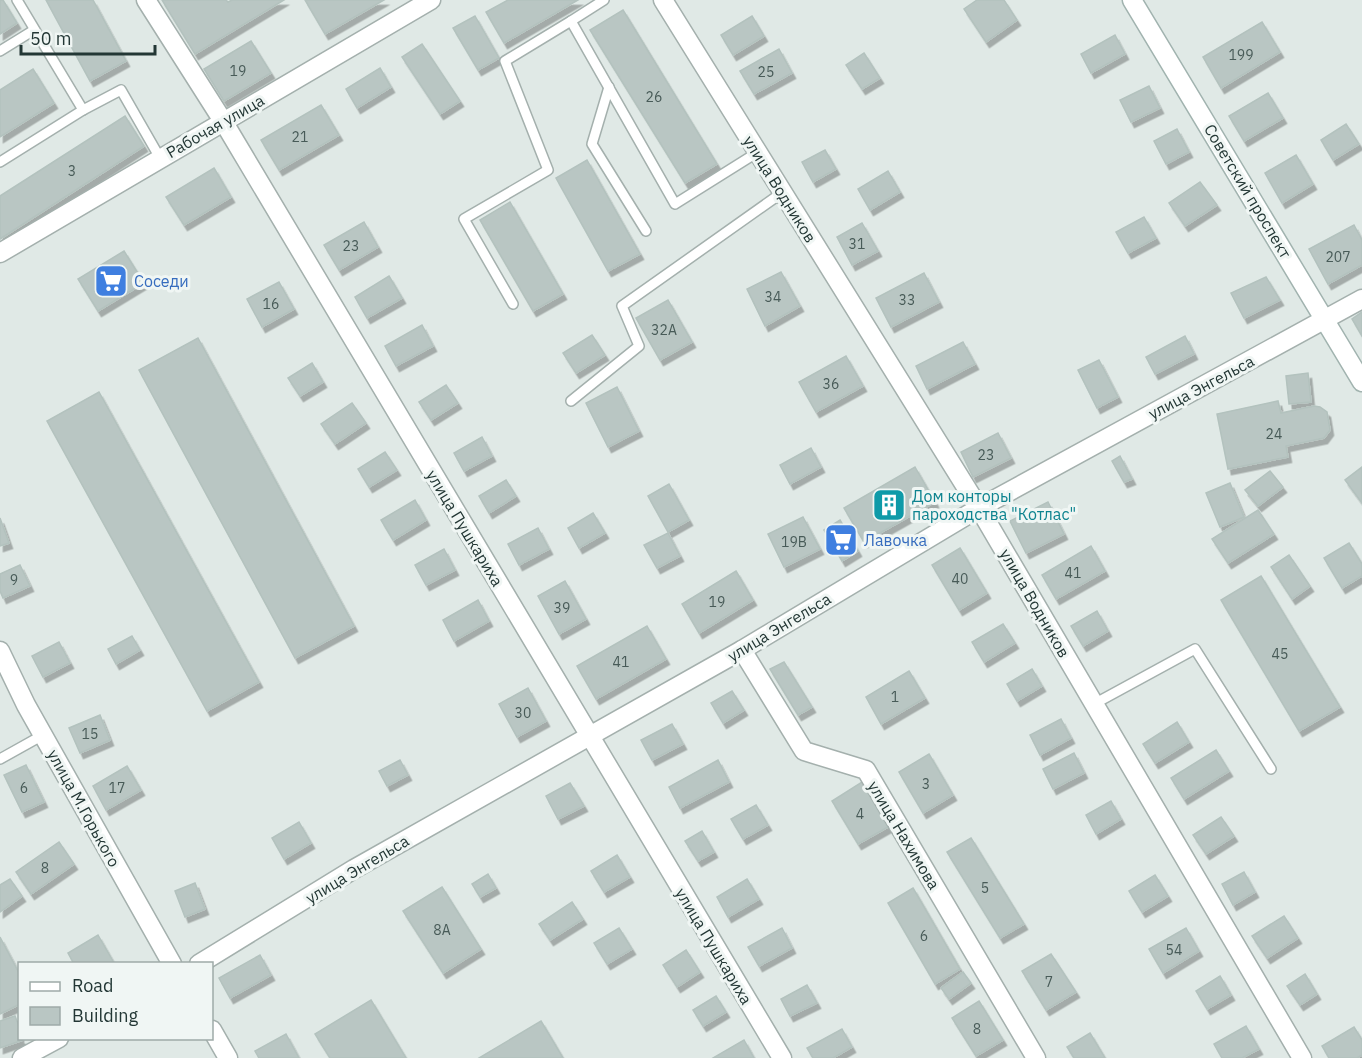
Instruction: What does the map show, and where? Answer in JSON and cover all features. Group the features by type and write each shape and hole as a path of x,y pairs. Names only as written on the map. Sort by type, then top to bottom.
{"street":[{"name":"улица Пушкариха","path":"146,0 223,122 782,1058"},
{"name":"Рабочая улица","path":"0,254 431,0"},
{"name":"улица Водников","path":"663,0 979,508 1302,1058"},
{"name":"Советский проспект","path":"1132,0 1362,382"},
{"name":"улица Энгельса","path":"202,962 354,869 742,650 979,508 1362,299"},
{"name":"улица Нахимова","path":"742,650 804,751 866,770 1036,1058"},
{"name":"улица М.Горького","path":"0,651 43,735 171,962"},
{"path":"213,1032 228,1058"},
{"path":"22,1058 55,1040"}],"lane":[{"path":"17,0 83,110"},
{"path":"513,304 464,219 548,170 506,61 604,0"},
{"path":"572,21 675,204 758,152"},
{"path":"0,51 34,30"},
{"path":"609,87 592,144 646,231"},
{"path":"0,162 83,110 121,90 160,158"},
{"path":"571,401 639,346 622,306 783,192"},
{"path":"1094,704 1196,649 1271,769"},
{"path":"0,759 43,735"}],"building":[{"path":"0,0 3,0 17,23 0,34"},
{"path":"46,0 93,0 126,61 90,81"},
{"path":"162,0 226,0 228,2 232,0 284,0 195,54"},
{"path":"305,0 384,0 325,34"},
{"path":"508,0 578,0 504,43 486,12"},
{"path":"977,0 1004,0 1017,20 986,42 964,9"},
{"path":"623,10 717,164 685,183 590,30"},
{"path":"475,16 499,58 478,70 453,28"},
{"path":"752,16 764,36 733,55 721,35"},
{"path":"1262,22 1280,52 1221,88 1203,57"},
{"path":"1115,35 1125,54 1091,73 1081,54"},
{"path":"251,41 271,73 224,101 204,69"},
{"path":"422,44 460,101 440,114 402,57"},
{"path":"779,49 792,73 754,94 740,71"},
{"path":"864,53 880,78 862,89 846,65"},
{"path":"380,68 391,87 357,108 346,89"},
{"path":"33,69 54,103 0,137 0,90"},
{"path":"1149,86 1160,108 1131,122 1120,100"},
{"path":"1268,93 1283,118 1244,141 1229,116"},
{"path":"321,105 339,135 279,170 261,140"},
{"path":"125,116 144,146 0,239 0,196"},
{"path":"1346,124 1359,144 1333,160 1321,140"},
{"path":"1177,129 1189,152 1166,164 1154,141"},
{"path":"825,150 836,169 813,182 802,162"},
{"path":"1296,155 1313,184 1282,203 1265,173"},
{"path":"587,160 640,254 608,271 556,178"},
{"path":"214,168 231,197 184,225 166,197"},
{"path":"888,171 900,192 870,210 858,189"},
{"path":"1200,182 1217,205 1185,226 1169,203"},
{"path":"510,202 563,294 533,311 480,220"},
{"path":"1144,217 1156,238 1128,253 1116,232"},
{"path":"364,222 378,247 339,270 324,245"},
{"path":"862,223 878,251 852,265 837,237"},
{"path":"1354,225 1362,240 1362,265 1328,284 1309,249"},
{"name":"Соседи","path":"124,251 144,283 98,311 78,279"},
{"path":"781,272 800,306 765,326 747,289"},
{"path":"924,273 939,302 891,327 876,298"},
{"path":"389,276 402,298 367,318 355,297"},
{"path":"1266,277 1280,300 1244,318 1231,293"},
{"path":"279,282 294,309 262,327 247,299"},
{"path":"668,300 692,342 660,360 636,318"},
{"path":"1362,312 1362,336 1352,319"},
{"path":"422,325 433,346 396,366 385,346"},
{"path":"592,335 605,355 576,373 563,353"},
{"path":"1185,336 1194,354 1155,374 1146,357"},
{"path":"198,338 354,626 295,658 139,370"},
{"path":"963,342 975,364 927,389 916,366"},
{"path":"846,356 863,386 816,412 799,382"},
{"path":"1099,360 1118,397 1097,408 1078,370"},
{"path":"312,363 323,382 300,396 288,378"},
{"path":"1308,373 1311,402 1289,404 1286,376"},
{"path":"446,385 458,403 431,420 419,402"},
{"path":"617,387 639,431 608,447 586,403"},
{"path":"99,392 259,682 207,711 47,421"},
{"path":"1278,401 1281,413 1314,406 1320,407 1327,412 1330,430 1324,438 1286,446 1288,457 1228,469 1217,414"},
{"path":"352,403 366,423 335,444 321,424"},
{"path":"998,433 1011,458 973,477 961,452"},
{"path":"482,437 492,456 464,471 454,453"},
{"path":"811,448 821,467 790,484 780,465"},
{"path":"385,452 397,470 369,487 358,469"},
{"path":"1120,456 1132,479 1124,482 1112,461"},
{"name":"Дом конторы пароходства \"Котлас\"","path":"915,467 935,502 864,542 844,508"},
{"path":"1362,467 1362,503 1345,480"},
{"path":"1270,471 1283,487 1258,506 1245,490"},
{"path":"506,480 516,496 489,513 479,496"},
{"path":"1230,483 1244,517 1220,527 1206,493"},
{"path":"669,484 689,520 668,532 648,496"},
{"path":"415,500 426,520 393,540 381,520"},
{"path":"1048,502 1064,534 1026,553 1010,521"},
{"path":"1258,510 1274,534 1228,563 1212,539"},
{"path":"593,513 605,533 579,548 568,528"},
{"path":"803,517 820,549 784,567 768,534"},
{"path":"0,518 9,543 0,546"},
{"name":"Лавочка","path":"840,520 858,551 842,561 824,530"},
{"path":"538,528 549,549 519,565 508,544"},
{"path":"668,533 680,556 657,568 644,545"},
{"path":"1349,543 1362,564 1362,576 1342,588 1324,558"},
{"path":"1091,546 1105,571 1056,599 1042,575"},
{"path":"960,548 987,593 959,610 932,565"},
{"path":"444,549 455,570 426,585 415,565"},
{"path":"1289,555 1310,586 1292,599 1271,567"},
{"path":"20,565 30,586 3,598 0,591 0,574"},
{"path":"736,571 753,600 699,633 682,604"},
{"path":"1261,576 1340,707 1299,731 1221,600"},
{"path":"565,581 586,619 559,634 538,596"},
{"path":"478,600 489,621 454,641 443,620"},
{"path":"1097,611 1108,631 1083,646 1071,626"},
{"path":"1003,624 1015,643 984,662 972,642"},
{"path":"647,626 666,659 596,699 577,666"},
{"path":"132,636 140,650 116,664 108,649"},
{"path":"59,642 70,663 43,677 32,656"},
{"path":"784,662 812,707 798,715 770,669"},
{"path":"1032,669 1042,686 1017,701 1007,684"},
{"path":"909,671 925,698 881,724 866,697"},
{"path":"528,688 546,721 517,737 499,704"},
{"path":"732,691 744,710 723,723 711,703"},
{"path":"100,715 110,740 80,753 69,728"},
{"path":"1061,719 1071,738 1040,755 1030,735"},
{"path":"1177,722 1189,742 1155,763 1143,744"},
{"path":"672,724 683,744 652,760 641,740"},
{"path":"1216,750 1229,771 1184,799 1171,778"},
{"path":"1074,753 1084,773 1053,789 1043,769"},
{"path":"929,754 953,795 923,813 899,772"},
{"path":"400,760 408,775 387,786 379,771"},
{"path":"718,760 729,782 680,808 669,787"},
{"path":"26,765 44,802 22,812 4,775"},
{"path":"127,766 141,790 106,810 93,786"},
{"path":"862,782 888,827 858,844 832,801"},
{"path":"570,783 584,806 558,819 546,796"},
{"path":"1111,801 1121,819 1096,834 1086,815"},
{"path":"756,805 768,825 743,839 731,819"},
{"path":"1221,817 1234,836 1206,854 1193,835"},
{"path":"299,822 311,843 284,859 272,838"},
{"path":"702,831 714,852 698,861 685,841"},
{"path":"971,838 1024,924 1000,938 947,852"},
{"path":"59,842 74,864 31,894 16,872"},
{"path":"617,855 630,877 604,892 591,871"},
{"path":"1244,872 1255,892 1233,905 1222,884"},
{"path":"488,874 496,888 480,897 472,884"},
{"path":"1155,875 1168,896 1142,912 1129,891"},
{"path":"10,879 22,896 0,912 0,885"},
{"path":"747,879 759,899 728,917 717,897"},
{"path":"195,883 205,909 185,917 175,891"},
{"path":"442,887 481,949 443,973 403,911"},
{"path":"913,888 960,969 935,984 888,903"},
{"path":"572,902 583,919 550,940 539,924"},
{"path":"1284,916 1298,938 1267,958 1252,936"},
{"path":"619,928 632,949 607,964 594,943"},
{"path":"782,928 792,948 759,966 748,947"},
{"path":"1186,928 1199,951 1163,973 1149,949"},
{"path":"98,935 113,962 73,962 68,953"},
{"path":"0,937 18,971 18,1005 0,1014"},
{"path":"686,950 700,972 677,987 663,965"},
{"path":"1051,954 1076,992 1046,1010 1022,971"},
{"path":"260,955 271,975 230,998 219,978"},
{"path":"963,972 971,983 949,999 941,988"},
{"path":"1305,974 1317,994 1300,1005 1287,986"},
{"path":"1220,976 1231,995 1207,1009 1196,991"},
{"path":"807,985 817,1003 790,1016 781,999"},
{"path":"716,996 726,1012 703,1026 693,1010"},
{"path":"371,1000 406,1058 330,1058 315,1034"},
{"path":"979,1001 1003,1040 976,1056 952,1018"},
{"path":"15,1016 18,1024 18,1040 23,1040 0,1048 0,1021"},
{"path":"541,1021 563,1058 479,1058"},
{"path":"1246,1026 1259,1049 1242,1058 1222,1058 1214,1044"},
{"path":"1354,1027 1362,1040 1362,1055 1357,1058 1329,1058 1322,1046"},
{"path":"842,1029 852,1047 833,1058 813,1058 807,1048"},
{"path":"1090,1033 1105,1058 1074,1058 1067,1047"},
{"path":"286,1034 299,1058 259,1058 255,1051"},
{"path":"744,1040 754,1058 713,1058"}],"place":[{"name":"Соседи","path":"111,281"},
{"name":"Дом конторы пароходства \"Котлас\"","path":"889,505"},
{"name":"Лавочка","path":"841,540"}]}
